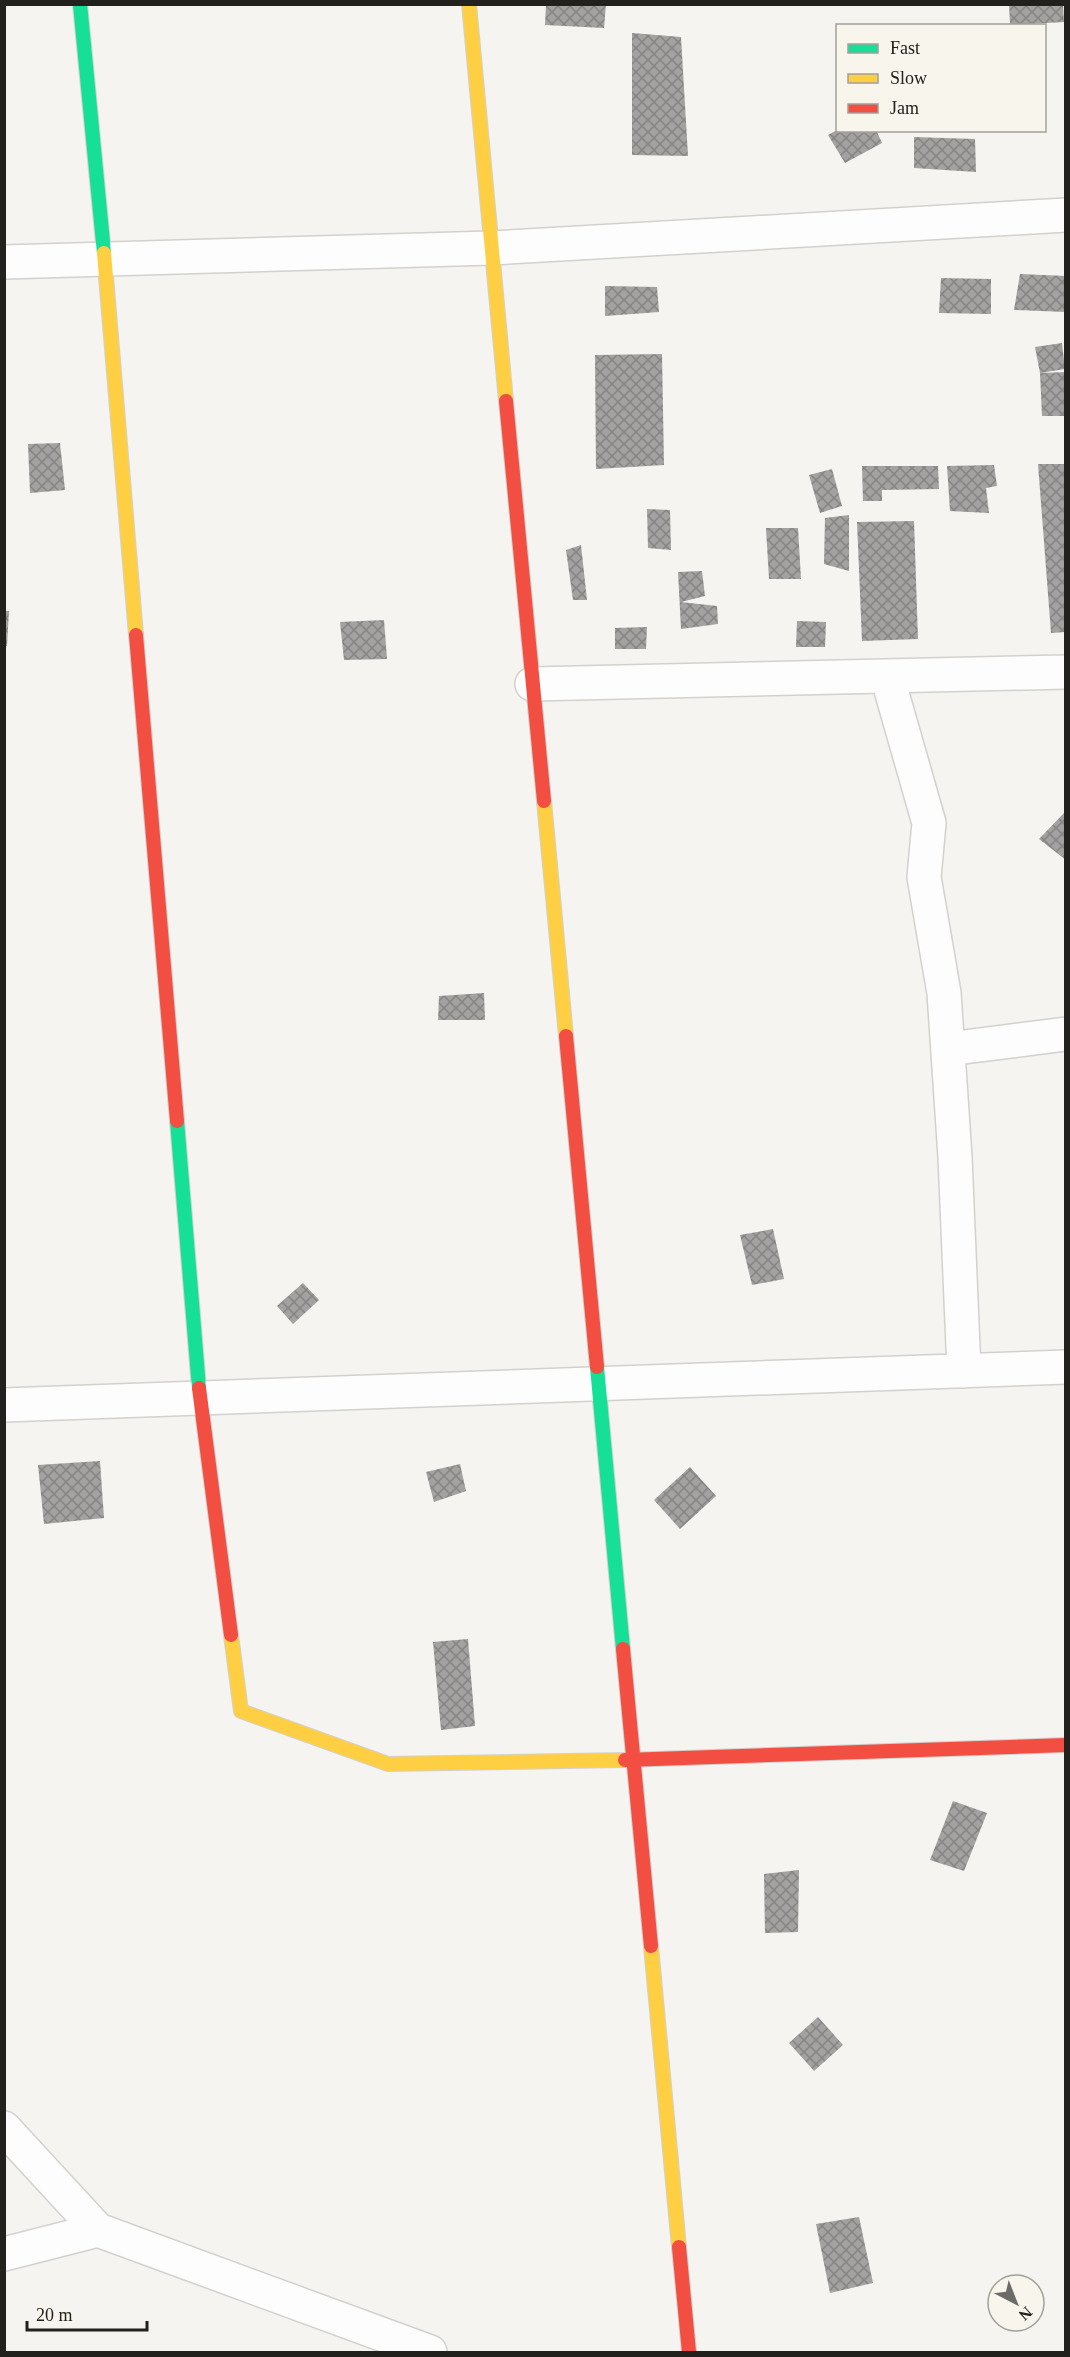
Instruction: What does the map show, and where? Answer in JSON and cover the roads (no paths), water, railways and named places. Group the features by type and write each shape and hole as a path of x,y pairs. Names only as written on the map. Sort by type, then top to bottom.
{"street":[{"path":"80,4 105,259 200,1398 241,1711 388,1764 633,1760 1065,1745"},
{"path":"469,4 689,2352"},
{"path":"4,262 492,248 1065,215"},
{"path":"532,684 1065,672"},
{"path":"887,676 929,823 924,877 944,993 955,1157 964,1371"},
{"path":"948,1049 1065,1034"},
{"path":"4,1405 1065,1367"},
{"path":"4,2128 98,2230 430,2352"},
{"path":"4,2254 98,2230"}]}
